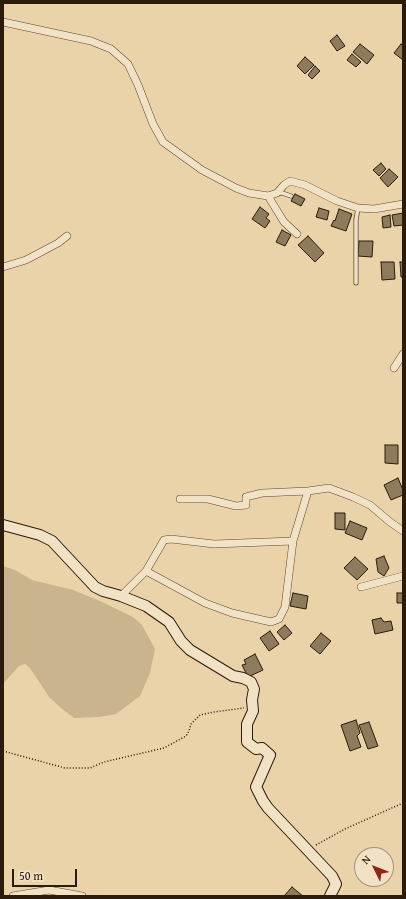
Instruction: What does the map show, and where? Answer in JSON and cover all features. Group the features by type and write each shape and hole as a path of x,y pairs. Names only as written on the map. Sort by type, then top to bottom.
{"street":[{"path":"3,22 91,41 110,50 128,64 153,124 163,142 202,170 224,182 249,192 268,196 277,193 290,181 305,185 337,201 358,208 374,209 403,204"},
{"path":"268,196 284,222 297,234"},
{"path":"3,268 26,260 58,243 67,236"},
{"path":"394,368 403,354"},
{"path":"180,499 208,499 236,506 246,505 246,497 262,493 308,491 329,488 370,505 403,531"},
{"path":"146,571 205,603 232,613 271,622 279,619 285,607 293,541 308,491"},
{"path":"3,525 40,535 52,542 95,588 146,606 169,622 181,641 190,650 234,676 251,682 254,690 252,700 253,711 247,724 247,742 256,749 262,748 270,755 256,787 262,801 332,876 336,884 330,896"},
{"path":"121,596 146,571 164,540 171,539 214,544 293,541"},
{"path":"361,587 403,576"},
{"path":"13,896 49,890 82,896"}],"lane":[{"path":"277,193 291,196"},
{"path":"356,283 356,220 358,208"}],"path":[{"path":"3,750 66,768 90,768 104,762 164,748 186,736 191,724 200,715 244,708 253,711"},
{"path":"308,850 346,829 403,803"}],"shaded area":[{"path":"3,566 15,570 32,580 73,590 100,601 133,617 142,625 155,649 150,673 140,696 116,714 99,717 74,718 49,697 30,668 25,664 19,666 3,684"}],"building":[{"path":"337,35 345,46 337,51 330,41"},
{"path":"360,44 374,55 367,64 353,52"},
{"path":"401,44 403,46 403,60 394,53"},
{"path":"352,54 361,62 356,67 347,60"},
{"path":"305,57 314,65 305,74 297,66"},
{"path":"315,66 320,71 312,79 308,75"},
{"path":"381,163 386,169 379,176 373,170"},
{"path":"389,169 398,177 388,187 380,178"},
{"path":"295,194 305,199 301,206 291,201"},
{"path":"260,207 269,214 266,218 270,221 265,228 252,219"},
{"path":"319,208 329,211 327,220 316,217"},
{"path":"339,209 352,214 346,231 331,226 334,220 335,221"},
{"path":"403,213 403,225 394,226 392,215"},
{"path":"390,215 391,227 383,228 382,217"},
{"path":"282,230 291,235 285,246 276,242"},
{"path":"308,236 324,253 315,262 298,245"},
{"path":"359,241 373,241 372,257 358,256"},
{"path":"381,262 394,262 395,279 382,280"},
{"path":"400,262 403,262 403,277 401,277"},
{"path":"385,445 398,445 398,464 385,463"},
{"path":"398,478 403,490 403,495 391,500 384,485"},
{"path":"335,513 345,513 345,530 335,529"},
{"path":"350,521 367,528 362,540 345,533"},
{"path":"384,556 389,568 384,576 378,572 376,559"},
{"path":"355,557 368,569 357,580 344,568"},
{"path":"293,593 308,596 306,609 290,606"},
{"path":"397,593 403,593 403,603 397,603"},
{"path":"381,618 384,622 391,621 393,630 375,634 372,620"},
{"path":"285,625 292,633 284,640 277,632"},
{"path":"270,631 279,644 269,651 260,638"},
{"path":"321,633 331,641 320,654 310,646"},
{"path":"255,654 263,670 248,677 242,665 246,664 244,660"},
{"path":"356,720 360,733 357,736 361,747 350,751 341,725"},
{"path":"369,722 378,746 368,749 359,725"},
{"path":"292,887 303,896 284,896"}]}
